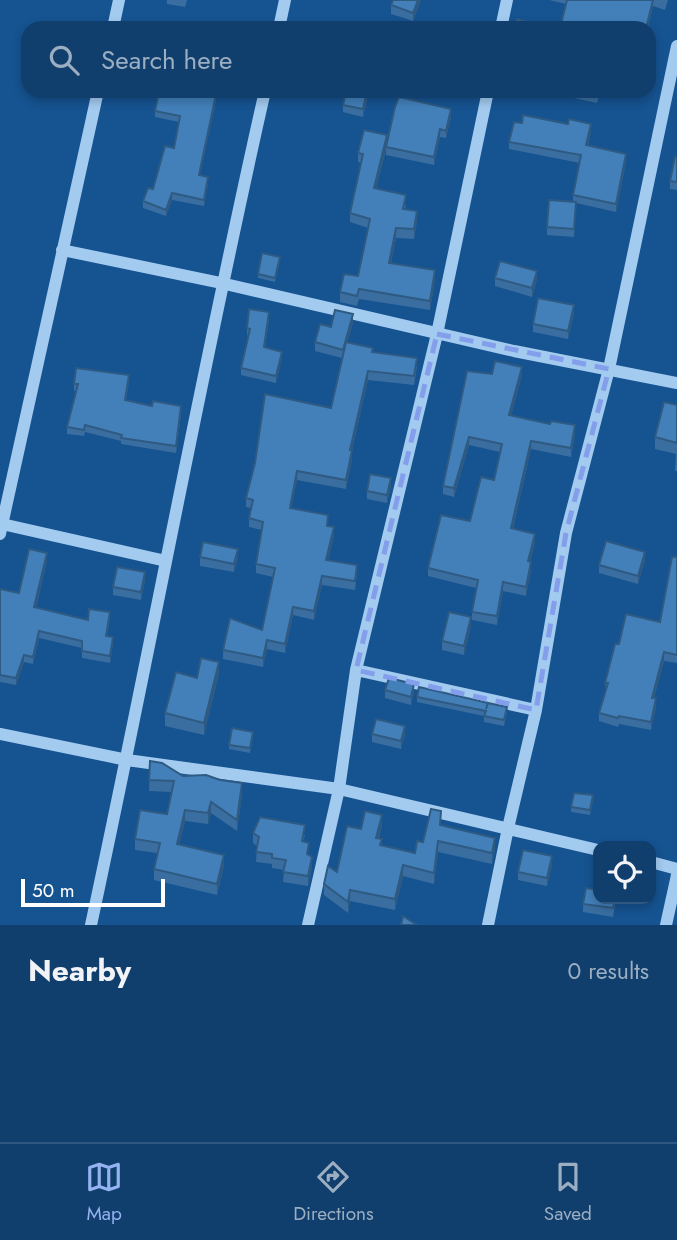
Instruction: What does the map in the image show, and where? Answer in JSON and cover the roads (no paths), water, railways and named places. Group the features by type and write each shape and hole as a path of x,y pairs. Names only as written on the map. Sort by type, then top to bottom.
{"street":[{"path":"115,21 120,0"},
{"path":"280,21 285,0"},
{"path":"502,21 507,0"},
{"path":"488,925 536,709 566,533 609,369 677,46"},
{"path":"97,98 1,529 166,561"},
{"path":"91,925 127,761 221,283 263,98"},
{"path":"309,925 339,789 356,670 437,334 487,98"},
{"path":"62,250 221,283 437,334 677,383"},
{"path":"356,670 536,709"},
{"path":"0,734 127,761 339,789 593,849"},
{"path":"656,863 677,869"},
{"path":"666,925 677,875"}]}
